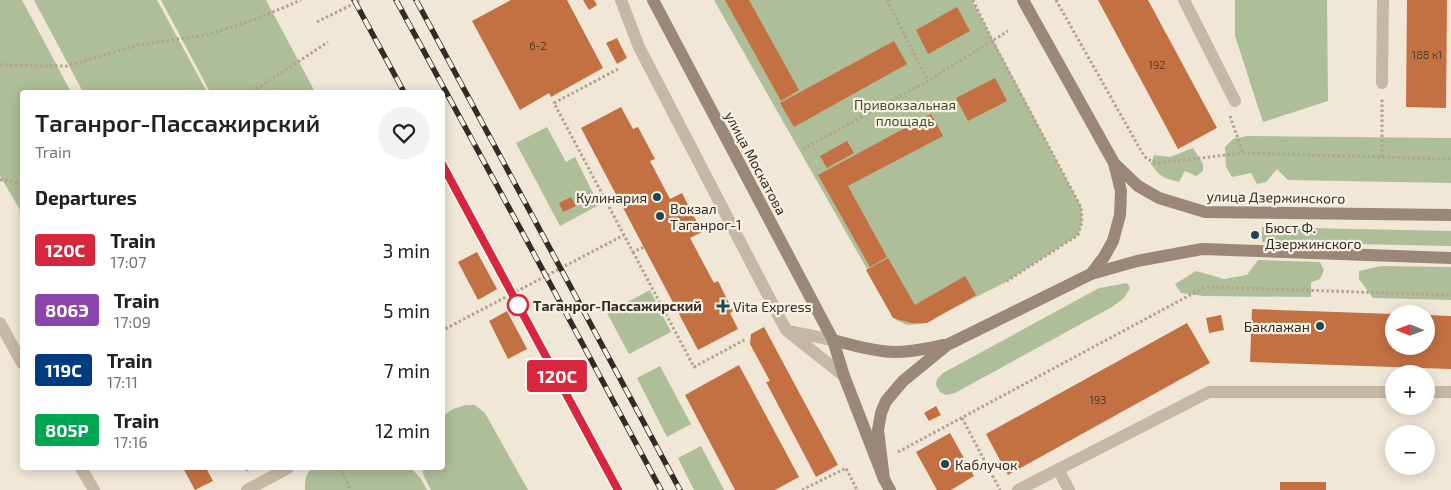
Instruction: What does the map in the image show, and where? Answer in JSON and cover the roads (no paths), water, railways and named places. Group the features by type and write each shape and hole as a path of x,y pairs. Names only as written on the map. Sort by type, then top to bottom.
{"main road":[{"name":"улица Москатова","path":"653,0 833,340 844,376 887,485"},
{"path":"1023,0 1114,163 1121,191 1120,215 1113,241 1091,274"},
{"name":"улица Дзержинского","path":"1114,163 1138,186 1159,198 1205,212 1451,215"},
{"path":"887,485 878,430 881,413 886,401 903,381 947,345 1091,274 1137,261 1202,249 1451,258"},
{"path":"833,340 884,351 901,352 947,345"}],"street":[{"path":"621,0 639,47 786,330 844,376"},
{"path":"1184,0 1236,101"},
{"path":"1382,83 1383,0"},
{"path":"0,323 20,359"},
{"path":"786,330 833,340"},
{"path":"1018,490 1209,392 1385,392"},
{"path":"1435,392 1451,392"},
{"path":"1058,469 1069,490"},
{"path":"82,470 94,490"},
{"path":"246,490 284,470"}],"railway":[{"path":"354,0 403,90"},
{"path":"396,0 445,90"},
{"path":"416,0 680,490"},
{"path":"445,90 661,490"},
{"path":"445,170 618,490"}],"train":[{"name":"120С","path":"445,170 618,490"}],"place":[{"name":"Кулинария","path":"657,197"},
{"name":"Вокзал Таганрог-1","path":"660,216"},
{"name":"Бюст Ф. Дзержинского","path":"1255,235"},
{"name":"Таганрог-Пассажирский","path":"518,305"},
{"name":"Vita Express","path":"723,306"},
{"name":"Баклажан","path":"1320,326"},
{"name":"Каблучок","path":"945,464"}],"park label":[{"name":"Привокзальная площадь","path":"905,112"}]}
